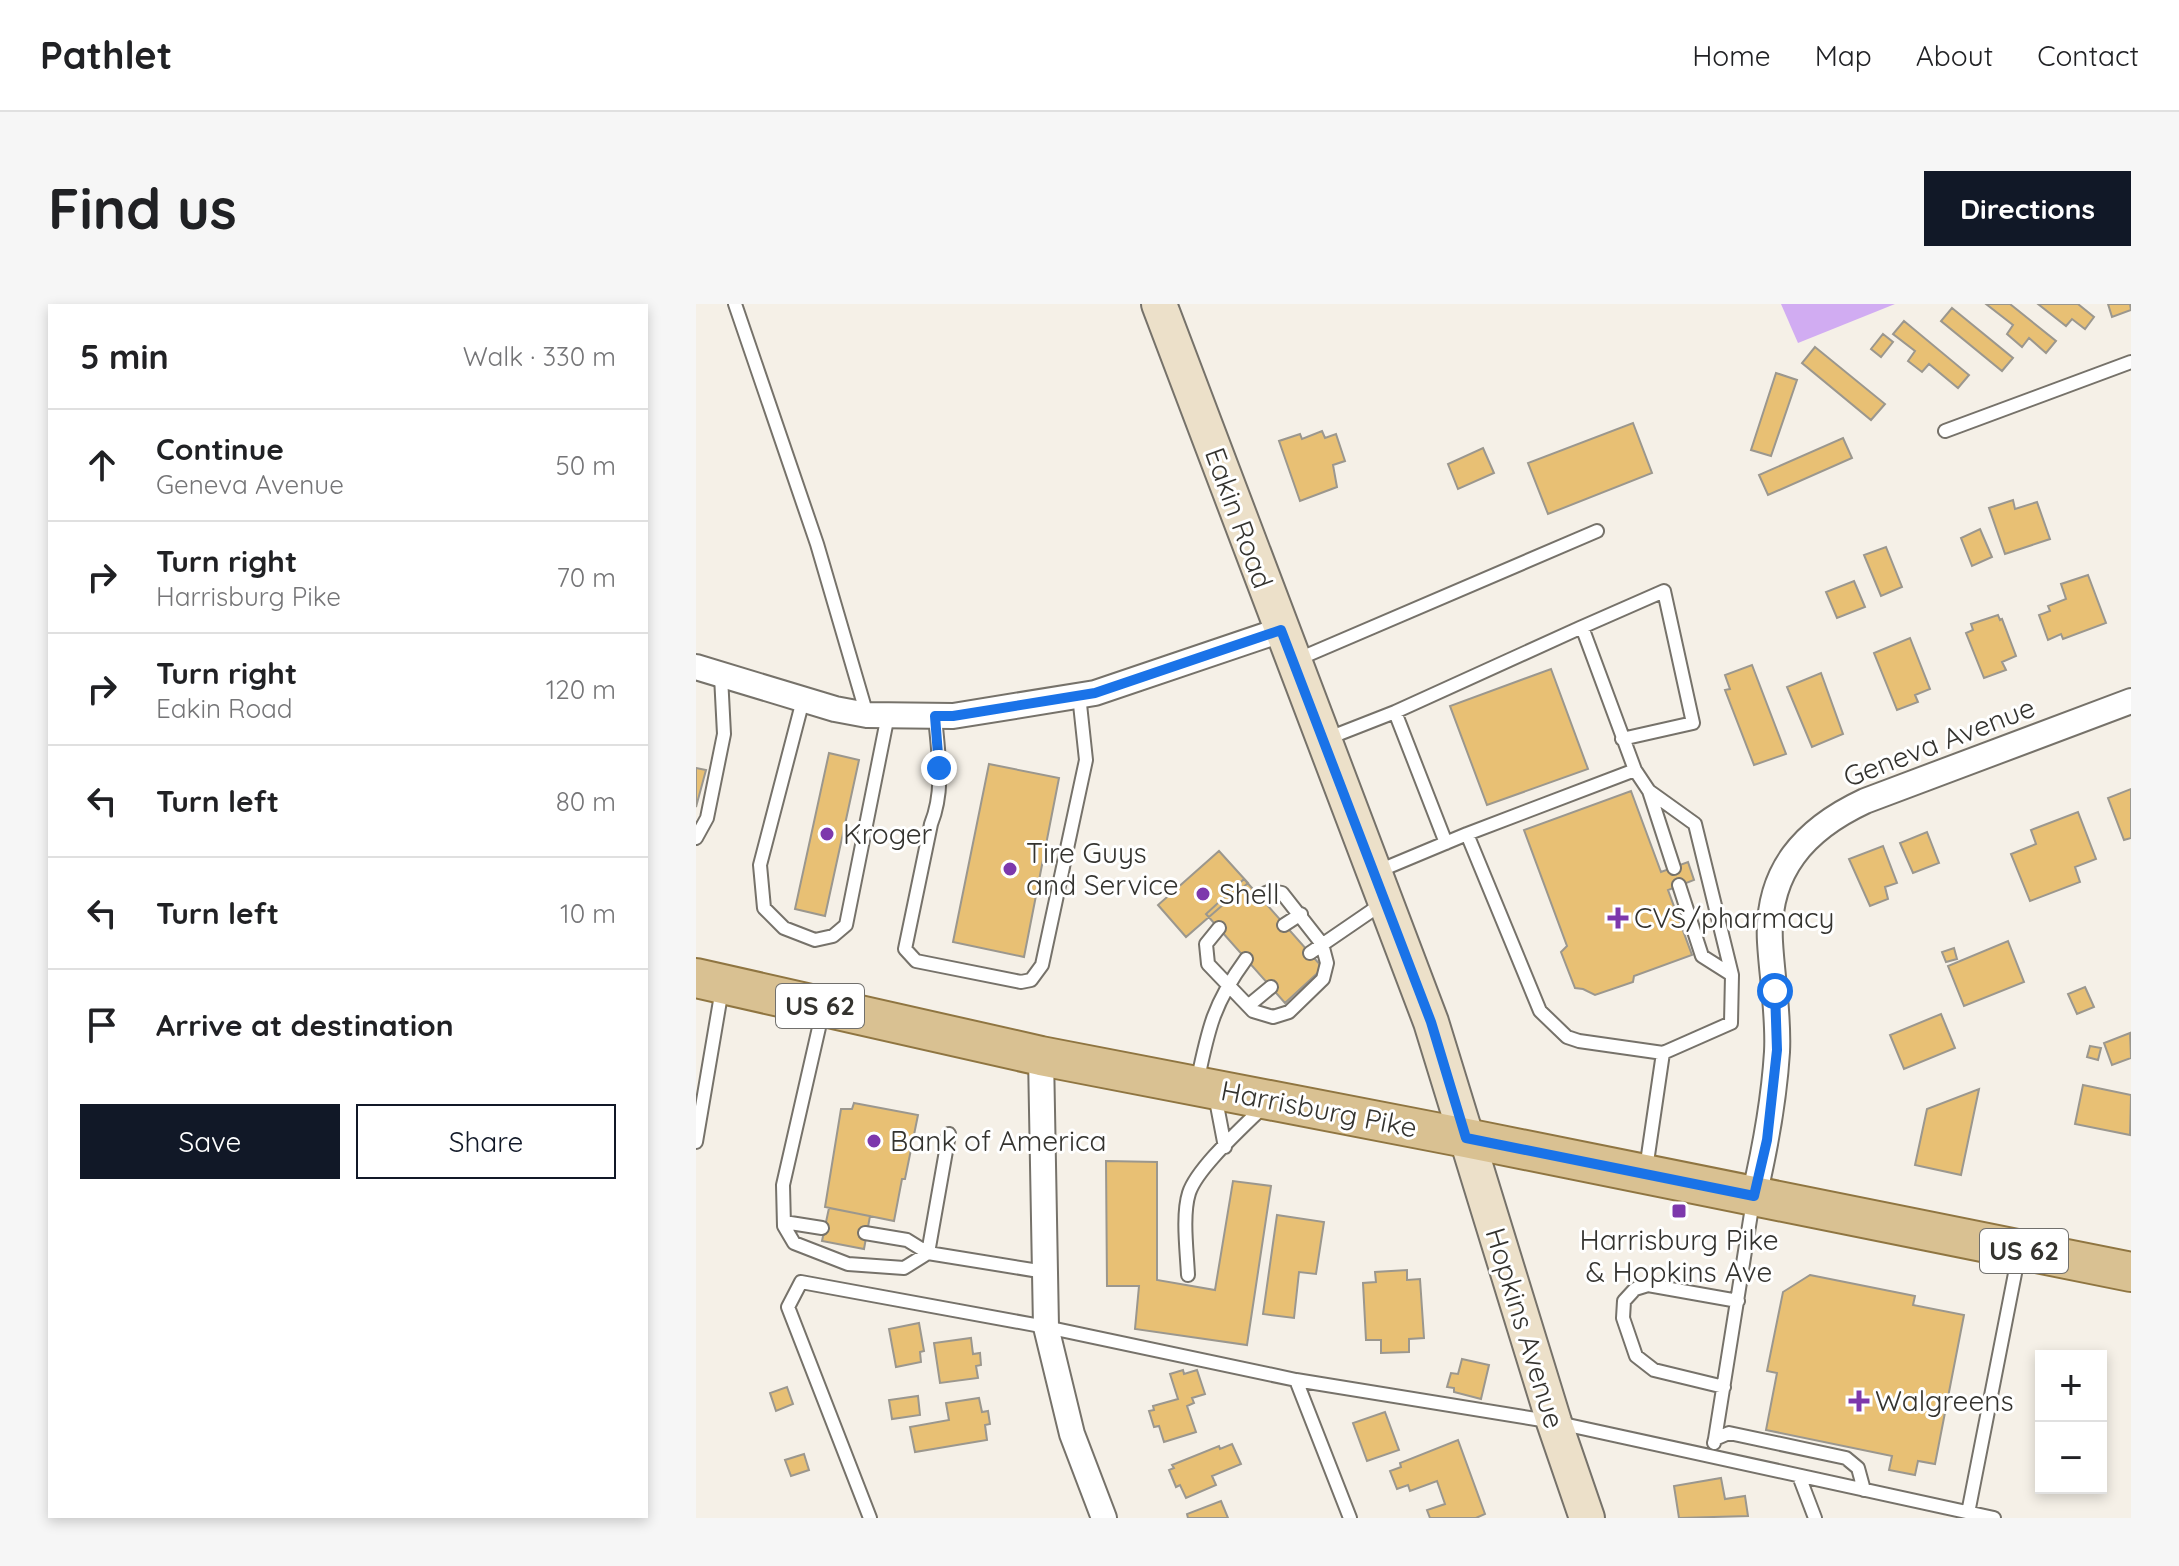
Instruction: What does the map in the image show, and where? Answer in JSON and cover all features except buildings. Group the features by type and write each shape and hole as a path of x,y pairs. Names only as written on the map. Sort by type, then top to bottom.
{"main road":[{"name":"Harrisburg Pike","path":"710,982 1041,1056 2131,1272"}],"street":[{"name":"Eakin Road","path":"1159,304 1431,1022 1466,1138"},
{"path":"696,667 803,700 878,715 953,716 1095,693 1281,630"},
{"name":"Geneva Avenue","path":"1754,1196 1767,1140 1777,1050 1770,938 1772,911 1776,886 1786,864 1803,840 1846,810 1865,801 2131,701"},
{"path":"1041,1056 1046,1327 1072,1434 1104,1518"},
{"name":"Hopkins Avenue","path":"1466,1138 1587,1518"}],"lane":[{"path":"735,304 878,715 846,925 833,936 815,940 784,928 764,908 760,865 803,700"},
{"path":"1945,431 2131,362"},
{"path":"1294,661 1597,531"},
{"path":"1323,740 1395,712 1664,591 1693,723 1622,739"},
{"path":"1582,627 1622,739 1635,770 1649,791 1674,868"},
{"path":"696,838 707,818 724,734 721,676"},
{"path":"935,716 941,789 939,805 931,824 905,949 916,961 1021,982 1031,980 1042,965 1086,760 1079,695"},
{"path":"1395,712 1446,843"},
{"path":"1310,953 1379,887 1446,843 1635,770"},
{"path":"1467,834 1540,1011 1567,1037 1663,1053 1731,1023 1732,975 1695,824 1649,791"},
{"path":"1679,885 1702,956 1732,975"},
{"path":"1219,928 1206,944 1208,964 1253,1011 1273,1017 1289,1012 1323,979 1327,963 1322,944 1282,893 1271,891 1259,896"},
{"path":"1284,925 1301,914"},
{"path":"1225,1147 1205,1087 1211,1017 1227,984 1246,959"},
{"path":"696,1142 710,982"},
{"path":"1248,1006 1271,987"},
{"path":"824,1007 783,1185 784,1222 794,1243 848,1264 904,1268 928,1253 949,1134"},
{"path":"1645,1174 1663,1053"},
{"path":"1188,1275 1189,1191 1270,1100"},
{"path":"1708,1456 1715,1439 1754,1196"},
{"path":"784,1222 822,1228"},
{"path":"865,1233 907,1240 928,1253 1045,1272"},
{"path":"1968,1513 2020,1250"},
{"path":"870,1518 788,1307 801,1282 1046,1327 1296,1380 1554,1422 1994,1518"},
{"path":"1724,1387 1654,1370 1636,1356 1623,1318 1624,1301 1635,1289 1648,1285 1738,1301"},
{"path":"1296,1380 1350,1518"},
{"path":"1715,1439 1729,1433 1846,1458 1858,1468 1864,1490"},
{"path":"1799,1476 1815,1518"}],"shaded area":[{"path":"1781,304 1895,304 1798,343"}],"place":[{"name":"Kroger","path":"827,834"},
{"name":"Tire Guys and Service","path":"1010,869"},
{"name":"Shell","path":"1203,894"},
{"name":"CVS/pharmacy","path":"1618,918"},
{"name":"Bank of America","path":"874,1141"},
{"name":"Harrisburg Pike & Hopkins Ave","path":"1679,1211"},
{"name":"Walgreens","path":"1859,1401"}],"route":[{"path":"939,768 935,716 953,716 1095,693 1281,630 1431,1022 1466,1138 1754,1196 1767,1140 1777,1050 1775,991"}]}
